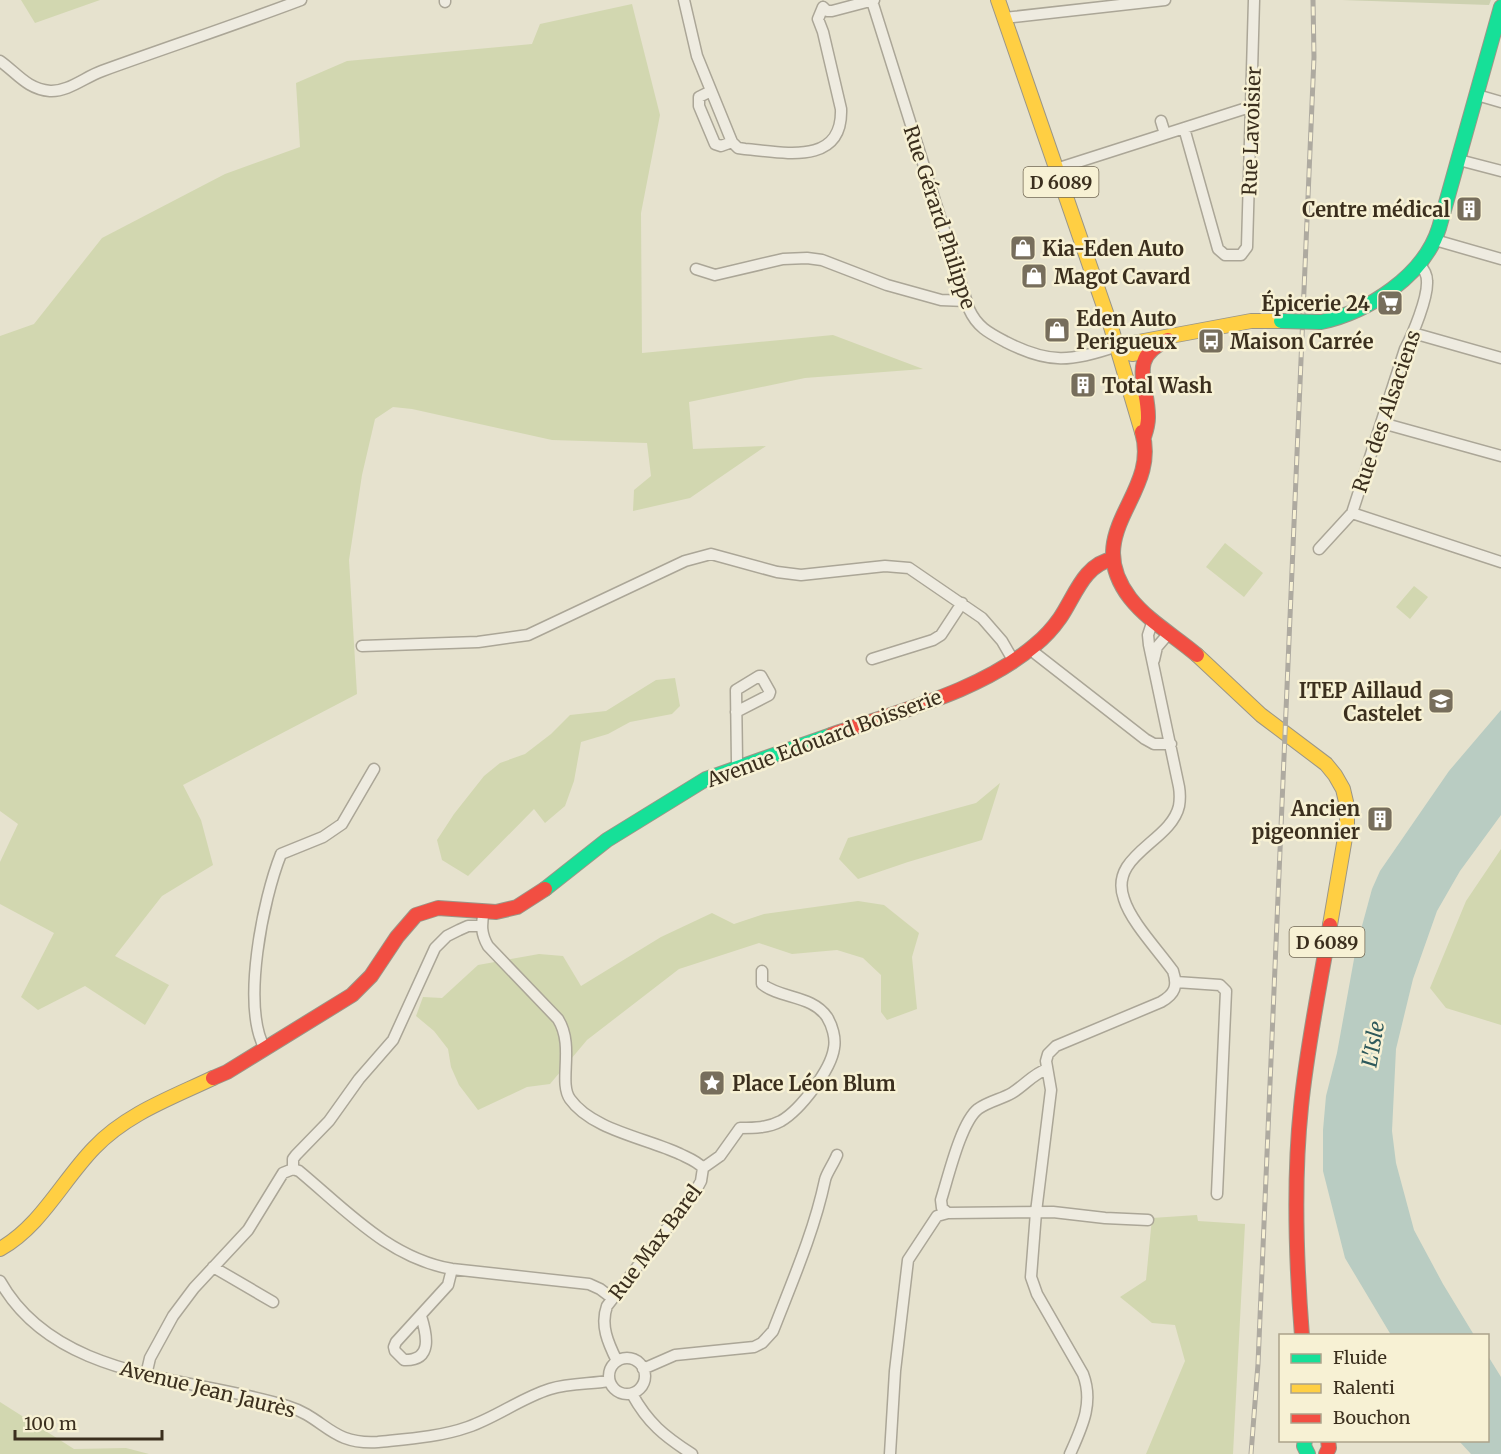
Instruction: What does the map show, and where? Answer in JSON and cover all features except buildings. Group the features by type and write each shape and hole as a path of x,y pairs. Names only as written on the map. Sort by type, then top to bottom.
{"main road":[{"name":"D 6089","path":"998,0 1117,346 1144,437 1146,466 1114,529 1112,549 1116,573 1126,594 1153,620 1191,651 1270,723 1316,754 1331,768 1339,780 1348,810 1299,1112 1296,1191 1297,1264 1302,1334"},
{"path":"1117,346 1251,321 1321,322 1338,319 1354,312 1405,277 1419,264 1435,240 1501,7"},
{"path":"1117,346 1129,355 1142,354 1163,341 1188,334"},
{"path":"1144,437 1148,413 1142,388 1142,373 1149,351"},
{"name":"Avenue Edouard Boisserie","path":"0,1249 28,1229 94,1148 121,1124 147,1109 227,1072 352,995 371,976 416,915 438,908 496,912 526,903 607,840 706,779 966,687 1031,648 1053,627 1095,566 1104,561 1113,560"}],"street":[{"path":"0,61 31,86 46,90 61,90 99,72 229,28 301,0"},
{"path":"684,0 697,56 732,142 738,148 807,154 824,147 833,138 841,119 841,109 818,19 821,4"},
{"path":"821,4 827,11 832,11 873,0"},
{"name":"Rue Gérard Philippe","path":"873,0 974,321 988,333 1040,357 1065,359 1117,346"},
{"path":"1004,18 1166,0"},
{"name":"Rue Lavoisier","path":"1184,128 1218,249 1225,255 1236,256 1245,253 1247,248 1254,0"},
{"path":"711,91 699,97 699,106 715,144 721,146 732,142"},
{"path":"1477,95 1501,102"},
{"path":"1056,169 1252,106"},
{"path":"1161,121 1165,134"},
{"path":"1459,160 1501,171"},
{"path":"1435,240 1501,259"},
{"path":"696,269 715,275 783,259 807,258 822,260 898,288 941,300 966,301"},
{"name":"Rue des Alsaciens","path":"1319,549 1352,513 1427,287 1427,278 1419,264"},
{"path":"1413,333 1501,358"},
{"path":"1382,423 1501,456"},
{"path":"1352,513 1501,562"},
{"path":"362,646 478,642 522,636 686,561 711,554 777,572 801,575 885,566 909,568 982,618 1002,641 1012,660"},
{"path":"872,659 933,640 940,634 962,603"},
{"path":"1070,1454 1087,1411 1087,1383 1037,1294 1030,1277 1051,1090 1046,1061 1048,1054 1056,1046 1161,1002 1173,993 1176,982 1173,971 1128,910 1122,893 1123,876 1131,861 1169,826 1179,807 1179,787 1148,635 1153,620"},
{"path":"1153,666 1157,647 1169,633"},
{"path":"1031,648 1080,690 1145,739 1154,744 1171,744"},
{"path":"736,712 739,768"},
{"path":"265,1049 258,1029 255,1007 262,919 281,854 323,837 342,824 374,769"},
{"path":"292,1169 296,1155 329,1121 359,1079 393,1040 435,948 447,936 459,930 468,926 481,926 484,911"},
{"name":"Rue Max Barel","path":"481,926 483,938 488,946 561,1025 567,1042 566,1090 575,1105 595,1121 663,1146 696,1162 703,1168 701,1181 695,1192 612,1298 604,1313 608,1341 617,1361"},
{"path":"703,1168 720,1156 740,1128 771,1125 783,1120 801,1104 823,1075 834,1052 835,1036 825,1015 800,998 766,987 762,984 762,971"},
{"path":"1176,982 1220,985 1227,991 1217,1194"},
{"path":"948,1213 942,1208 941,1200 963,1131 972,1115 987,1104 1008,1095 1035,1073 1047,1069"},
{"path":"643,1369 675,1355 754,1347 762,1343 773,1331 820,1204 825,1178 837,1155"},
{"path":"146,1376 150,1358 173,1316 213,1267 248,1230 284,1173 292,1169 299,1171 386,1243 432,1266 589,1284 612,1298"},
{"path":"890,1454 895,1371 908,1260 933,1221 941,1214 948,1213 1036,1212 1148,1220"},
{"path":"213,1267 273,1302"},
{"path":"420,1316 448,1285 452,1269"},
{"path":"583,1274 592,1278 600,1289"},
{"name":"Avenue Jean Jaurès","path":"0,1281 20,1310 48,1334 75,1348 123,1369 146,1376 235,1393 290,1407 301,1411 344,1439 364,1442 454,1431 490,1418 547,1390 609,1381"},
{"path":"632,1359 637,1361 643,1369 645,1375 642,1387 632,1394 620,1393 609,1381 611,1367 617,1361 632,1359"},
{"path":"632,1394 649,1422 692,1454"}],"green space":[{"path":"21,0 100,0 35,23"},
{"path":"1342,0 1491,0 1489,5"},
{"path":"632,4 660,115 641,213 642,353 833,335 923,369 805,378 689,402 693,449 766,446 690,498 633,511 634,490 651,476 647,443 552,440 412,409 393,407 375,419 362,475 349,560 357,694 183,785 201,820 213,865 162,896 115,956 169,985 145,1025 85,986 38,1010 21,997 54,933 0,904 0,862 18,824 0,811 0,336 34,324 102,238 225,174 300,147 296,83 347,61 532,44 540,24"},
{"path":"1225,543 1263,573 1244,597 1206,567"},
{"path":"1414,586 1428,597 1410,619 1396,607"},
{"path":"675,678 680,706 672,714 630,722 608,734 581,742 574,781 565,806 545,823 534,809 468,876 442,860 437,840 484,776 500,763 525,754 551,734 570,715 606,711 656,680"},
{"path":"1000,783 982,840 858,879 839,859 848,838 976,803"},
{"path":"1501,849 1501,1025 1446,1008 1430,988 1466,901"},
{"path":"858,901 884,905 919,933 912,957 917,1009 887,1020 881,1012 881,975 863,958 837,950 792,954 759,943 679,969 587,1040 550,1084 527,1087 478,1110 459,1085 451,1067 448,1049 434,1031 416,1016 423,997 442,998 478,965 539,954 563,956 581,986 661,937 712,913 734,924 764,914"},
{"path":"1197,1215 1198,1221 1245,1224 1233,1454 1146,1454 1185,1361 1175,1325 1152,1323 1120,1297 1146,1280 1152,1218"},
{"path":"0,1402 74,1449 126,1448 149,1454 0,1454"}],"water":[{"name":"L'Isle","path":"1501,710 1501,815 1460,871 1437,911 1413,979 1396,1049 1392,1131 1396,1163 1414,1230 1473,1334 1390,1334 1345,1258 1323,1171 1326,1096 1337,1053 1356,948 1372,889 1380,871 1449,771"},
{"path":"1489,1358 1501,1377 1501,1454 1471,1454 1460,1442 1489,1442"}],"railway":[{"path":"1251,1454 1258,1364 1314,57 1313,0"}],"traffic: fast":[{"path":"1321,322 1339,317 1375,301 1407,276 1421,262 1432,245 1439,228 1501,7"},
{"path":"1281,321 1321,322"},
{"path":"545,889 607,840 706,779 831,735"},
{"path":"1305,1442 1308,1454"}],"traffic: slow":[{"path":"998,0 1111,327 1142,432"},
{"path":"1117,346 1251,321 1281,321"},
{"path":"1117,346 1132,354 1149,351"},
{"path":"1197,655 1261,715 1326,764 1343,789 1347,806 1347,826 1330,925"},
{"path":"0,1249 39,1216 82,1161 107,1136 135,1116 213,1078"}],"traffic: jam":[{"path":"1144,437 1148,418 1143,364 1147,355 1155,347 1168,340"},
{"path":"1142,432 1145,454 1141,475 1116,533 1113,553 1117,574 1137,606 1197,655"},
{"path":"831,735 938,699 989,676 1039,642 1060,618 1087,574 1103,562 1113,559"},
{"path":"213,1078 227,1072 352,995 371,976 397,937 416,915 438,908 496,912 517,907 545,889"},
{"path":"1302,1334 1296,1222 1298,1136 1307,1061 1330,925"},
{"path":"1326,1454 1329,1448 1328,1442"}],"place":[{"name":"Centre médical","path":"1469,209"},
{"name":"Kia-Eden Auto","path":"1023,248"},
{"name":"Magot Cavard","path":"1034,276"},
{"name":"Épicerie 24","path":"1390,303"},
{"name":"Eden Auto Perigueux","path":"1057,330"},
{"name":"Maison Carrée","path":"1211,341"},
{"name":"Total Wash","path":"1083,385"},
{"name":"ITEP Aillaud Castelet","path":"1441,701"},
{"name":"Ancien pigeonnier","path":"1380,819"},
{"name":"Place Léon Blum","path":"712,1083"}]}
